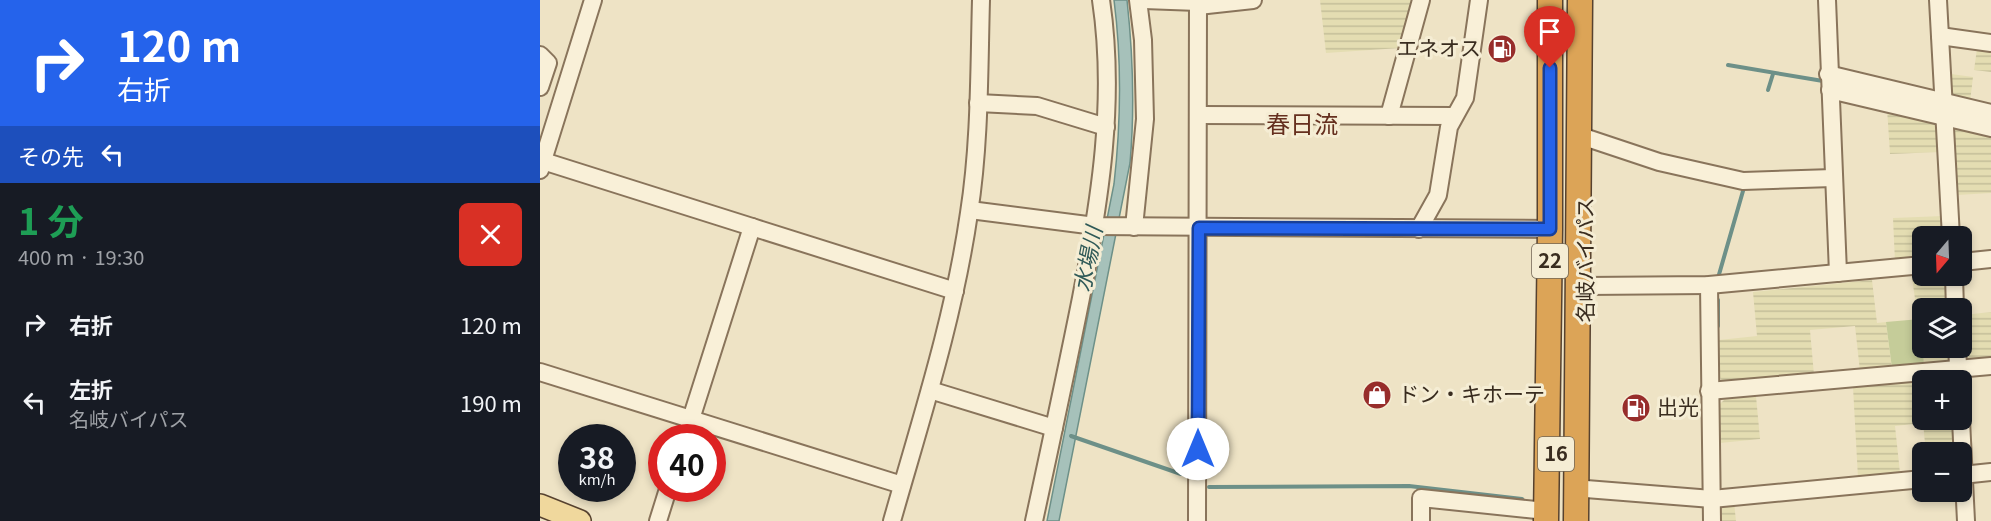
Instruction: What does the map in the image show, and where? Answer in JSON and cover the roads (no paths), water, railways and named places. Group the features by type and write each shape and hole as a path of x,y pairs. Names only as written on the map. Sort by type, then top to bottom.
{"highway":[{"name":"名岐バイパス","path":"1549,518 1552,0"},
{"name":"16","path":"1549,518 1555,349 1552,0"},
{"path":"1555,349 1565,287 1567,0"},
{"name":"16","path":"1576,521 1580,0"},
{"name":"名岐バイパス","path":"1586,521 1588,0"}],"main road":[{"path":"540,505 580,521"}],"street":[{"path":"593,0 541,165 752,227 956,291"},
{"path":"892,521 956,291 970,210 978,103 981,0"},
{"path":"1034,521 1098,226 1106,127 1106,32 1101,0"},
{"path":"1130,227 1145,119 1143,40 1138,0"},
{"path":"1144,0 1198,3 1253,0"},
{"path":"1389,116 1421,0"},
{"path":"1419,229 1438,195 1454,116 1465,98 1470,78 1475,14 1479,0"},
{"path":"1827,0 1838,273"},
{"path":"1938,0 1950,226"},
{"path":"1197,521 1198,3"},
{"path":"1940,36 1991,43"},
{"path":"540,55 548,63 540,87"},
{"path":"1829,82 1944,110 1991,128"},
{"path":"978,103 1037,106 1106,127"},
{"path":"1944,110 1991,113"},
{"path":"1198,115 1454,116"},
{"path":"1587,138 1659,162 1743,181 1833,178"},
{"path":"970,210 1098,226 1550,229"},
{"path":"690,424 752,227"},
{"path":"1972,261 1991,259"},
{"path":"1586,286 1709,285 1912,266"},
{"path":"1709,285 1712,521"},
{"path":"1972,371 1991,366"},
{"path":"540,372 902,485"},
{"path":"1709,392 1912,378"},
{"path":"930,390 1054,428"},
{"path":"1972,474 1991,472"},
{"path":"1586,489 1712,499 1912,479"},
{"path":"1420,521 1420,498 1549,518"},
{"path":"658,521 664,502"},
{"path":"1965,502 1966,521"}],"water":[{"path":"1114,0 1127,0 1129,20 1133,101 1130,163 1059,521 1047,521 1114,184 1120,92"}],"waterway":[{"path":"1728,65 1823,81"},
{"path":"1768,90 1773,74"},
{"path":"1718,278 1743,191"},
{"path":"1718,300 1718,326"},
{"path":"1071,436 1181,474"},
{"path":"1209,487 1409,486 1522,499"}],"place":[{"name":"エネオス","path":"1502,49"},
{"name":"ドン・キホーテ","path":"1377,395"},
{"name":"出光","path":"1636,408"}],"district":[{"name":"春日流","path":"1302,125"}],"water label":[{"name":"水場川","path":"1088,259"}]}
